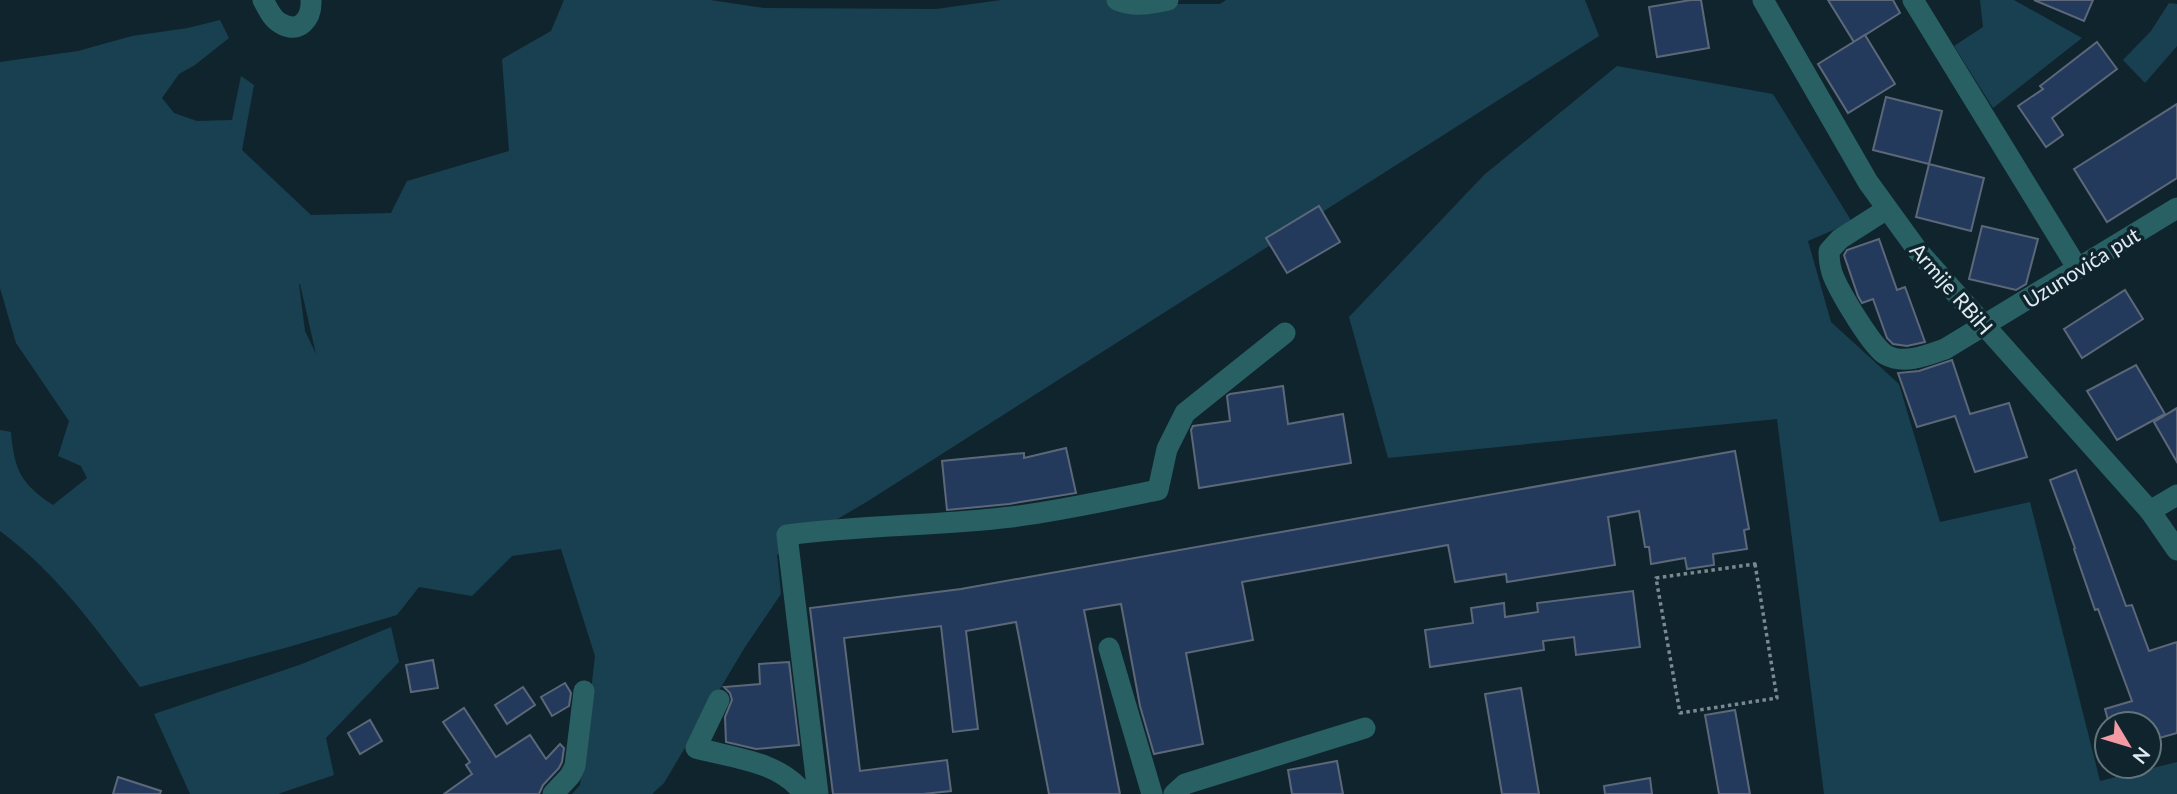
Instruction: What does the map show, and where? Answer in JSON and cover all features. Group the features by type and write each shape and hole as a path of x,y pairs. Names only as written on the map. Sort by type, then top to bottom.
{"street":[{"path":"263,0 278,23 294,28 305,22 310,0"},
{"path":"1117,0 1127,4 1146,5 1168,0"},
{"name":"Armije RBiH","path":"1763,0 1868,183 1918,251 2150,511 2177,550"},
{"path":"1913,0 2078,269"},
{"name":"Uzunovića put","path":"1887,209 1840,239 1829,251 1829,262 1833,277 1876,346 1887,356 1901,359 1920,358 1945,349 2177,208"},
{"path":"818,794 787,535 837,528 1010,517 1158,490 1167,449 1185,412 1284,333"},
{"path":"2150,511 2177,495"},
{"path":"1110,648 1152,794"},
{"path":"553,794 570,776 575,766 584,691"},
{"path":"719,700 696,748 770,766 789,778 804,794"},
{"path":"1174,794 1185,784 1365,728"}],"path":[{"path":"1755,564 1777,698 1680,713 1656,578 1755,564"}],"shaded area":[{"path":"564,0 710,0 764,8 936,9 1001,0 1116,0 1127,4 1220,4 1226,0 1585,0 1599,36 868,501 777,555 781,594 745,647 664,783 652,794 572,794 580,785 595,656 561,549 512,556 472,596 419,587 397,615 140,687 58,584 0,531 0,430 11,432 14,456 26,483 53,505 87,478 81,466 58,456 69,421 16,343 0,288 0,62 78,51 132,36 188,28 220,20 229,38 179,74 162,98 174,113 197,121 232,120 241,76 254,85 242,150 311,215 391,213 407,181 509,151 502,59 551,31","holes":["300,284 316,354 305,331"]},
{"path":"1980,0 2014,0 2082,38 1993,108 1954,46 1983,27"},
{"path":"2169,3 2177,4 2177,46 2145,83 2123,60 2151,31"},
{"path":"1617,66 1773,94 1852,222 1808,241 1831,322 1899,384 1940,522 2030,502 2093,753 2093,780 2163,780 2163,765 2177,762 2177,794 1824,794 1777,419 1388,458 1349,317 1484,175"},
{"path":"391,627 399,662 326,738 334,775 278,794 190,794 154,714 302,664"}],"building":[{"path":"1701,0 1709,48 1657,57 1649,7"},
{"path":"1828,0 1893,0 1900,13 1854,42"},
{"path":"2034,0 2093,0 2084,21"},
{"path":"1865,35 1895,84 1848,113 1818,64"},
{"path":"2097,42 2117,69 2052,118 2063,135 2046,147 2018,106 2043,89 2040,86"},
{"path":"1886,97 1942,111 1929,164 1873,150"},
{"path":"2177,104 2177,178 2107,222 2074,169"},
{"path":"1929,164 1984,178 1971,231 1916,217"},
{"path":"1319,206 1340,242 1287,273 1266,238"},
{"path":"1982,226 2038,239 2026,284 2016,290 1969,279"},
{"path":"1879,239 1897,290 1905,287 1925,342 1907,346 1893,344 1887,338 1873,299 1862,303 1858,296 1844,255 1847,250"},
{"path":"2125,290 2143,319 2082,358 2064,329"},
{"path":"1952,360 1970,414 2009,403 2027,457 1975,472 1955,416 1917,427 1898,373 1919,371"},
{"path":"2136,365 2165,414 2117,440 2087,391"},
{"path":"1283,386 1288,424 1343,414 1351,463 1199,488 1191,430 1193,426 1230,421 1227,396 1230,394"},
{"path":"2177,408 2177,462 2154,422"},
{"path":"1066,448 1076,493 1009,504 947,510 942,461 1024,453 1024,458"},
{"path":"1735,451 1749,529 1744,530 1747,549 1713,554 1714,565 1687,569 1685,558 1651,564 1639,511 1608,517 1615,565 1507,582 1506,574 1455,582 1448,545 1242,582 1253,640 1186,653 1203,744 1154,754 1140,706 1121,604 1084,610 1120,794 1049,794 1016,622 966,631 978,729 953,732 941,626 844,638 860,771 947,760 951,791 923,794 833,794 810,608 961,589"},
{"path":"2076,470 2126,606 2132,605 2149,651 2177,642 2177,733 2163,737 2163,710 2105,710 2132,701 2098,609 2095,610 2050,480"},
{"path":"1633,591 1640,647 1576,655 1574,637 1543,641 1544,650 1430,667 1425,630 1473,623 1471,608 1504,603 1505,617 1538,612 1537,603"},
{"path":"433,660 438,688 411,692 406,665"},
{"path":"789,662 799,745 756,749 726,742 725,717 732,700 724,687 760,684 759,664"},
{"path":"565,683 571,693 569,706 552,716 541,697"},
{"path":"523,687 535,705 507,724 495,705"},
{"path":"1521,688 1539,794 1502,794 1485,694"},
{"path":"464,708 496,757 530,735 546,759 560,744 564,748 559,768 543,785 539,794 444,794 472,774 466,765 470,762 443,722"},
{"path":"1735,710 1750,794 1719,794 1705,715"},
{"path":"370,720 382,741 360,754 348,733"},
{"path":"1337,761 1343,794 1292,794 1288,770"},
{"path":"118,777 161,791 160,794 113,794"},
{"path":"1650,778 1652,794 1605,794 1604,786"}]}
